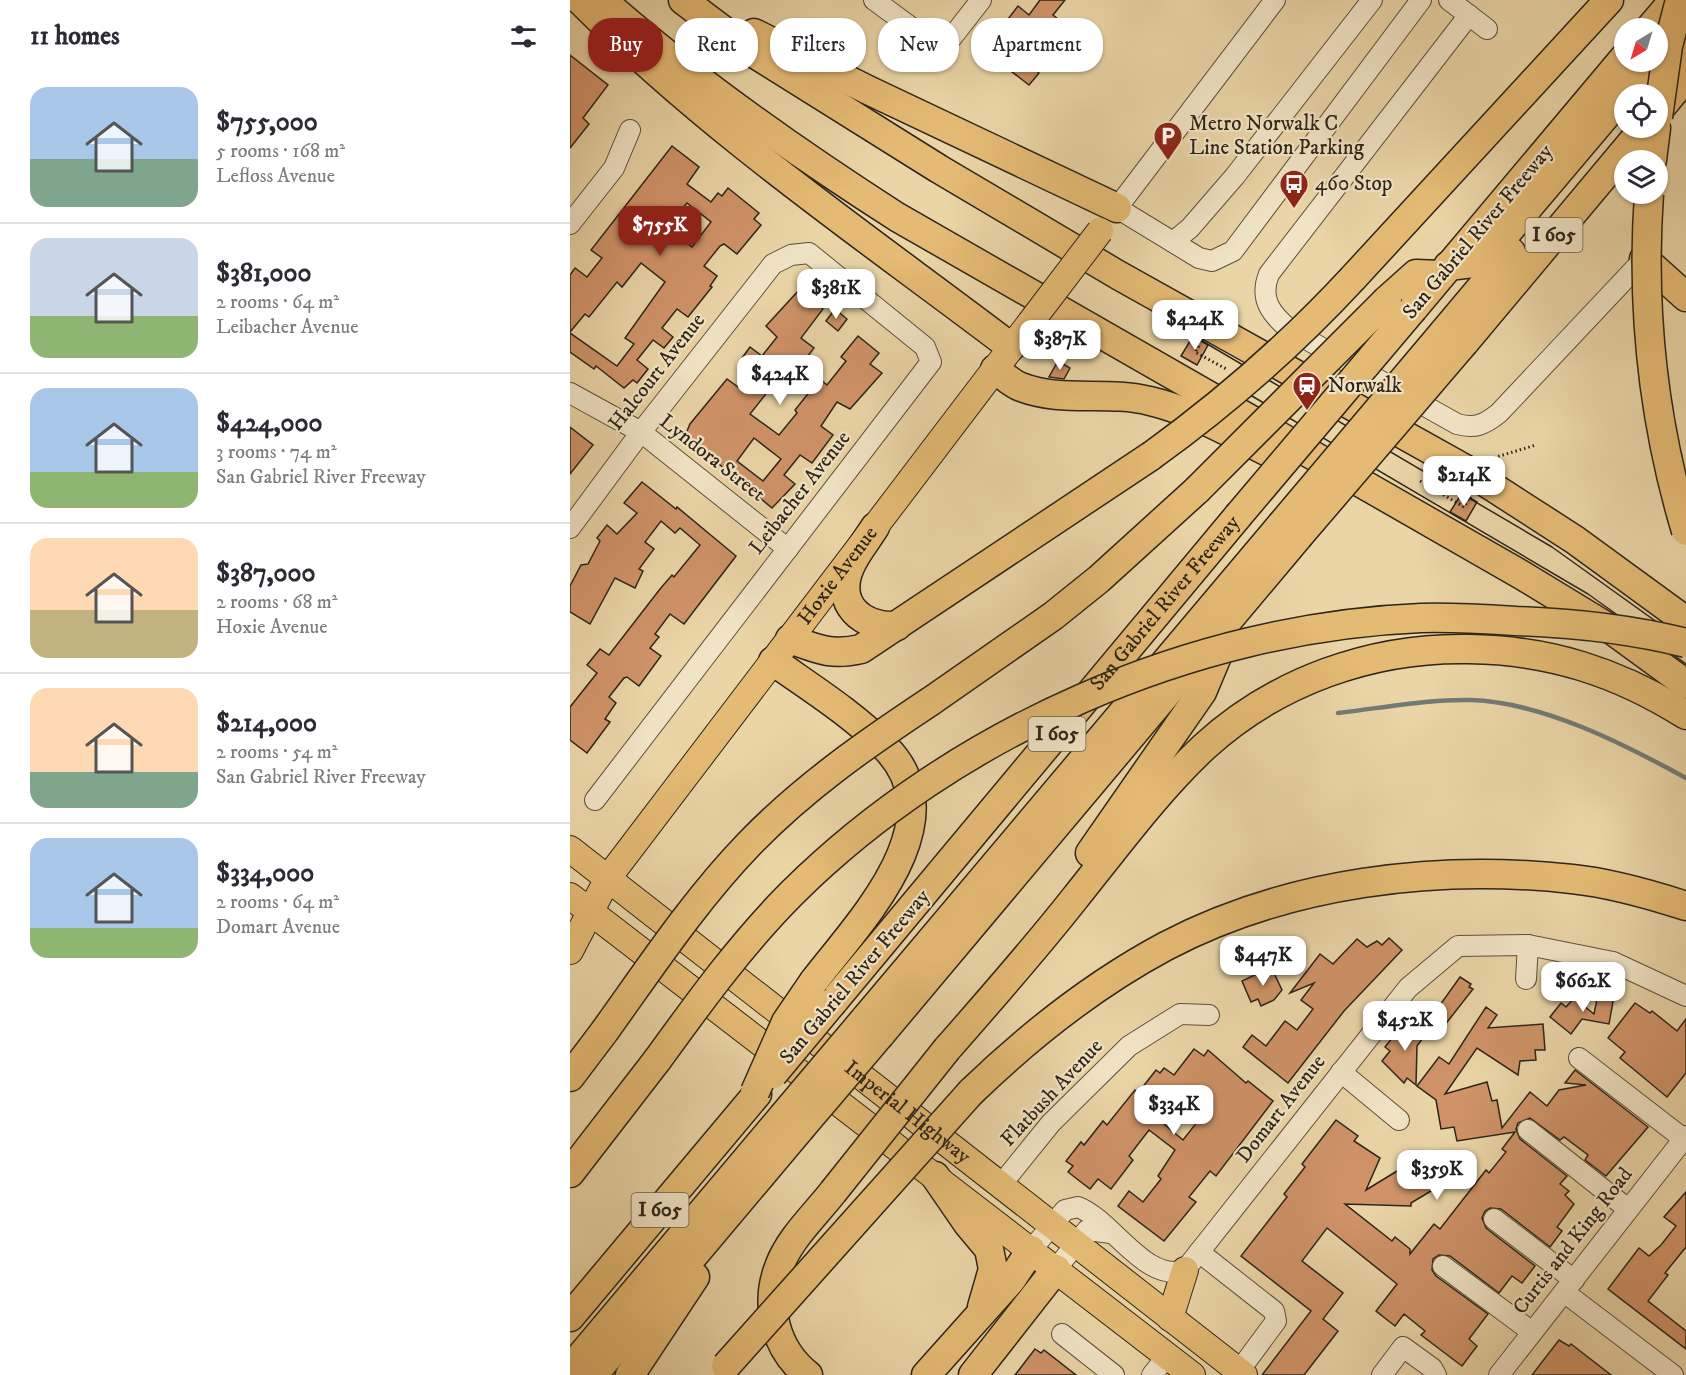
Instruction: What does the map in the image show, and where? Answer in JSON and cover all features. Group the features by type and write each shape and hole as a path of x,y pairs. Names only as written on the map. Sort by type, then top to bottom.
{"highway":[{"path":"580,0 668,83 1003,358 1019,387 1043,394 1065,396 1119,395 1179,408 1612,630"},
{"path":"602,0 648,40 726,100 809,161 897,217 1034,298 1457,537 1612,630 1686,684"},
{"path":"782,650 842,654 861,649 1151,456 1213,411 1262,370 1353,278 1609,0"},
{"path":"1659,18 1674,0"},
{"path":"1663,84 1668,46 1680,0"},
{"path":"688,3 737,23 794,55 1117,208"},
{"path":"688,3 796,80 959,181 1168,303 1465,469 1575,540 1686,621"},
{"path":"1668,41 1686,19"},
{"path":"1650,84 1686,42"},
{"name":"San Gabriel River Freeway","path":"592,1375 772,1161 770,1107 857,1018 876,952 1238,516 1400,305 1445,270 1614,70"},
{"path":"1445,270 1482,262 1643,72"},
{"path":"1668,99 1686,77"},
{"path":"1454,338 1614,129"},
{"name":"San Gabriel River Freeway","path":"570,1317 857,1018 1234,616 1289,531 1454,338 1635,138"},
{"path":"1648,204 1645,252 1652,373 1661,430 1686,531"},
{"path":"1644,259 1686,297"},
{"path":"570,1077 715,882 749,844 831,771 866,744 1053,616 1099,579 1400,305"},
{"path":"875,527 850,566 845,581 845,594 856,614 867,622 879,627 897,626"},
{"path":"857,1018 1289,531"},
{"path":"808,1375 788,1354 777,1337 774,1291 778,1267 788,1249 1021,952 1202,692 1234,616"},
{"path":"570,1173 746,942 793,892 859,833 922,786 993,742 1066,706 1138,676 1208,652 1283,635 1420,618 1580,624 1686,643"},
{"path":"947,1049 1028,957 1179,773 1224,731 1261,705 1329,671 1405,651 1486,649 1532,653 1573,662 1635,687 1686,715"},
{"path":"570,1369 770,1107 786,1022 866,912 895,868 907,844 913,805 909,783 886,748 837,707 782,650"},
{"path":"722,1370 971,1092 1053,1019 1116,975 1168,945 1234,917 1286,900 1348,885 1402,878 1512,874 1573,879 1639,891 1686,906"},
{"path":"570,1351 770,1107"},
{"path":"630,1375 772,1161"},
{"path":"936,1176 968,1224 989,1249 993,1269 980,1312"},
{"path":"926,1375 934,1369 980,1312 1011,1280 1031,1250"},
{"path":"973,1375 1056,1269"}],"main road":[{"name":"Hoxie Avenue","path":"570,951 580,904 608,878 1117,208"},
{"name":"Imperial Highway","path":"570,849 1241,1373"},
{"name":"Imperial Highway","path":"580,904 1056,1269 1160,1365 1192,1375"},
{"path":"1170,1318 1192,1261"}],"street":[{"path":"874,0 942,50 981,0"},
{"path":"1275,0 1117,208 1190,254 1212,261 1233,251 1421,0"},
{"path":"1173,242 1190,228 1235,176 1372,0"},
{"path":"1449,0 1487,28"},
{"path":"1469,15 1269,274 1264,285 1269,308 1277,319 1290,330 1457,424 1471,428 1485,424 1499,413 1644,259"},
{"path":"570,224 614,168 630,130"},
{"name":"Leibacher Avenue","path":"594,800 931,362 925,347 809,253 791,255"},
{"name":"Halcourt Avenue","path":"570,528 641,432 773,264 791,255"},
{"name":"Lyndora Street","path":"570,393 641,432 788,549"},
{"path":"1527,979 1528,945"},
{"name":"Domart Avenue","path":"1192,1261 1408,988 1458,946 1528,945 1613,962 1686,996"},
{"name":"Flatbush Avenue","path":"1000,1186 1076,1097 1129,1046 1180,1014 1209,1015"},
{"path":"1579,1059 1685,1138"},
{"path":"1341,1072 1399,1120"},
{"path":"1528,1130 1628,1209"},
{"name":"Curtis and King Road","path":"1499,1375 1685,1138"},
{"path":"1031,1250 1065,1210 1078,1207 1105,1222 1111,1233 1155,1268 1176,1273 1192,1261 1274,1311 1276,1321 1241,1373"},
{"path":"1494,1219 1673,1375"},
{"path":"1056,1269 1087,1230 1111,1233"},
{"path":"1443,1266 1532,1332"},
{"path":"1062,1334 1114,1375"},
{"path":"1382,1375 1403,1347 1432,1368 1436,1375"}],"path":[{"path":"1202,340 1222,304"},
{"path":"1195,352 1236,375"},
{"path":"1420,481 1464,507 1493,458 1536,445"}],"building":[{"path":"1040,0 1065,0 1053,15 1057,18 1009,18 1018,6 1029,15"},
{"path":"570,55 588,69 588,72 592,72 608,85 583,118 589,124 570,148"},
{"path":"1012,72 1039,73 1029,85"},
{"path":"672,146 699,167 687,184 711,202 718,193 722,196 728,188 759,213 754,219 761,225 737,254 724,244 704,266 717,276 710,286 712,287 688,317 677,309 662,328 673,337 664,348 653,340 637,360 648,369 637,383 633,380 624,388 596,366 594,369 570,352 570,333 617,366 634,344 625,338 665,282 641,263 622,287 617,282 589,317 585,314 570,332 570,275 575,268 587,277 602,258 591,250","holes":["687,203 711,222 692,247 667,228"]},
{"path":"799,290 823,309 801,338 814,348 802,364 827,385 846,361 841,357 858,336 879,353 870,364 882,373 850,409 837,402 821,426 833,435 812,463 800,455 784,475 795,484 772,508 685,436 690,424 727,379 738,387 753,368 742,358 750,347 762,356 777,337 766,326","holes":["785,370 811,390 795,410 797,413 779,435 750,414","754,438 781,459 763,481 737,461"]},
{"path":"835,309 847,319 838,331 826,321"},
{"path":"1193,336 1208,345 1197,365 1181,356"},
{"path":"1058,361 1070,368 1064,379 1049,377"},
{"path":"570,427 593,445 570,474"},
{"path":"642,482 676,509 677,507 736,556 684,624 670,614 655,634 659,637 650,648 661,656 639,686 627,677 624,678 609,697 616,703 605,719 610,722 587,753 570,740 570,707 597,673 587,665 600,649 609,655 660,589 672,575 674,577 700,545 680,528 675,533 661,521 645,542 654,549 639,569 643,571 635,588 615,578 590,624 570,612 570,586 581,565 588,564 600,541 597,538 607,525 617,534 637,513 624,503"},
{"path":"1462,493 1477,502 1466,521 1450,512"},
{"path":"1389,938 1402,950 1344,1011 1288,1083 1243,1047 1252,1035 1266,1046 1285,1021 1297,1030 1313,1009 1301,1000 1314,983 1290,993 1320,954 1333,964 1357,939 1367,947 1377,941 1382,945"},
{"path":"1271,967 1282,990 1274,1000 1261,1006 1258,999 1251,1002 1242,981"},
{"path":"1460,977 1471,984 1469,987 1473,989 1437,1035 1425,1026"},
{"path":"1598,994 1614,996 1609,1024 1582,1019 1571,1034 1550,1017 1561,1003 1566,1007 1574,998 1594,1014"},
{"path":"1635,1003 1650,1013 1652,1011 1677,1031 1686,1019 1686,1073 1667,1097 1620,1058 1625,1052 1608,1038"},
{"path":"1486,1007 1497,1015 1488,1028 1543,1024 1545,1050 1535,1050 1536,1060 1520,1061 1518,1075 1477,1048 1445,1094 1487,1082 1492,1101 1497,1100 1502,1128 1530,1092 1547,1106 1559,1090 1586,1085 1565,1083 1575,1070 1648,1127 1606,1176 1585,1160 1588,1155 1564,1137 1560,1140 1530,1118 1518,1123 1516,1129 1520,1139 1567,1176 1560,1184 1569,1191 1565,1195 1574,1204 1557,1227 1562,1231 1550,1247 1501,1209 1490,1208 1485,1211 1482,1218 1486,1228 1535,1266 1522,1283 1512,1276 1499,1293 1450,1256 1439,1255 1433,1259 1432,1270 1436,1276 1488,1314 1469,1339 1477,1346 1462,1366 1421,1335 1425,1331 1404,1314 1395,1326 1376,1311 1397,1284 1327,1228 1302,1261 1343,1293 1323,1319 1338,1331 1304,1375 1262,1375 1311,1311 1241,1256 1287,1197 1284,1194 1305,1167 1302,1164 1336,1120 1358,1136 1354,1141 1380,1158 1366,1190 1428,1152 1446,1182 1411,1203 1411,1206 1345,1204 1392,1241 1395,1237 1410,1249 1410,1254 1434,1224 1440,1229 1486,1170 1489,1173 1506,1152 1502,1149 1515,1132 1457,1141 1454,1127 1441,1129 1436,1100 1417,1086 1439,1057 1449,1064"},
{"path":"1415,1021 1428,1031 1417,1046 1416,1085 1407,1078 1404,1083 1382,1061 1390,1051 1385,1047 1401,1027 1407,1032"},
{"path":"1194,1049 1204,1056 1208,1050 1246,1083 1248,1081 1273,1101 1216,1176 1210,1171 1189,1197 1196,1202 1164,1241 1118,1206 1129,1191 1143,1202 1161,1179 1158,1176 1175,1150 1149,1130 1129,1156 1133,1160 1111,1189 1098,1179 1090,1189 1068,1172 1073,1166 1066,1161 1081,1142 1084,1145 1103,1121 1107,1125 1135,1090 1138,1093 1156,1070 1160,1073 1164,1068 1174,1075","holes":["1182,1093 1206,1111 1183,1140 1159,1120"]},
{"path":"1686,1192 1686,1247 1665,1273 1668,1275 1648,1301 1686,1331 1686,1349 1608,1289 1639,1248 1649,1256 1661,1245 1676,1226 1664,1217"},
{"path":"1559,1340 1569,1346 1571,1344 1611,1375 1532,1375"},
{"path":"1035,1349 1041,1353 1044,1350 1076,1375 1015,1375"}],"waterway":[{"path":"1338,713 1404,704 1471,700 1526,708 1582,727 1686,778"}],"tram line":[{"path":"1192,335 1552,547 1686,643"},
{"path":"1252,396 1588,594 1686,664"}],"place":[{"name":"Metro Norwalk C Line Station Parking","path":"1168,162"},
{"name":"460 Stop","path":"1294,210"},
{"name":"Norwalk","path":"1307,412"}]}
